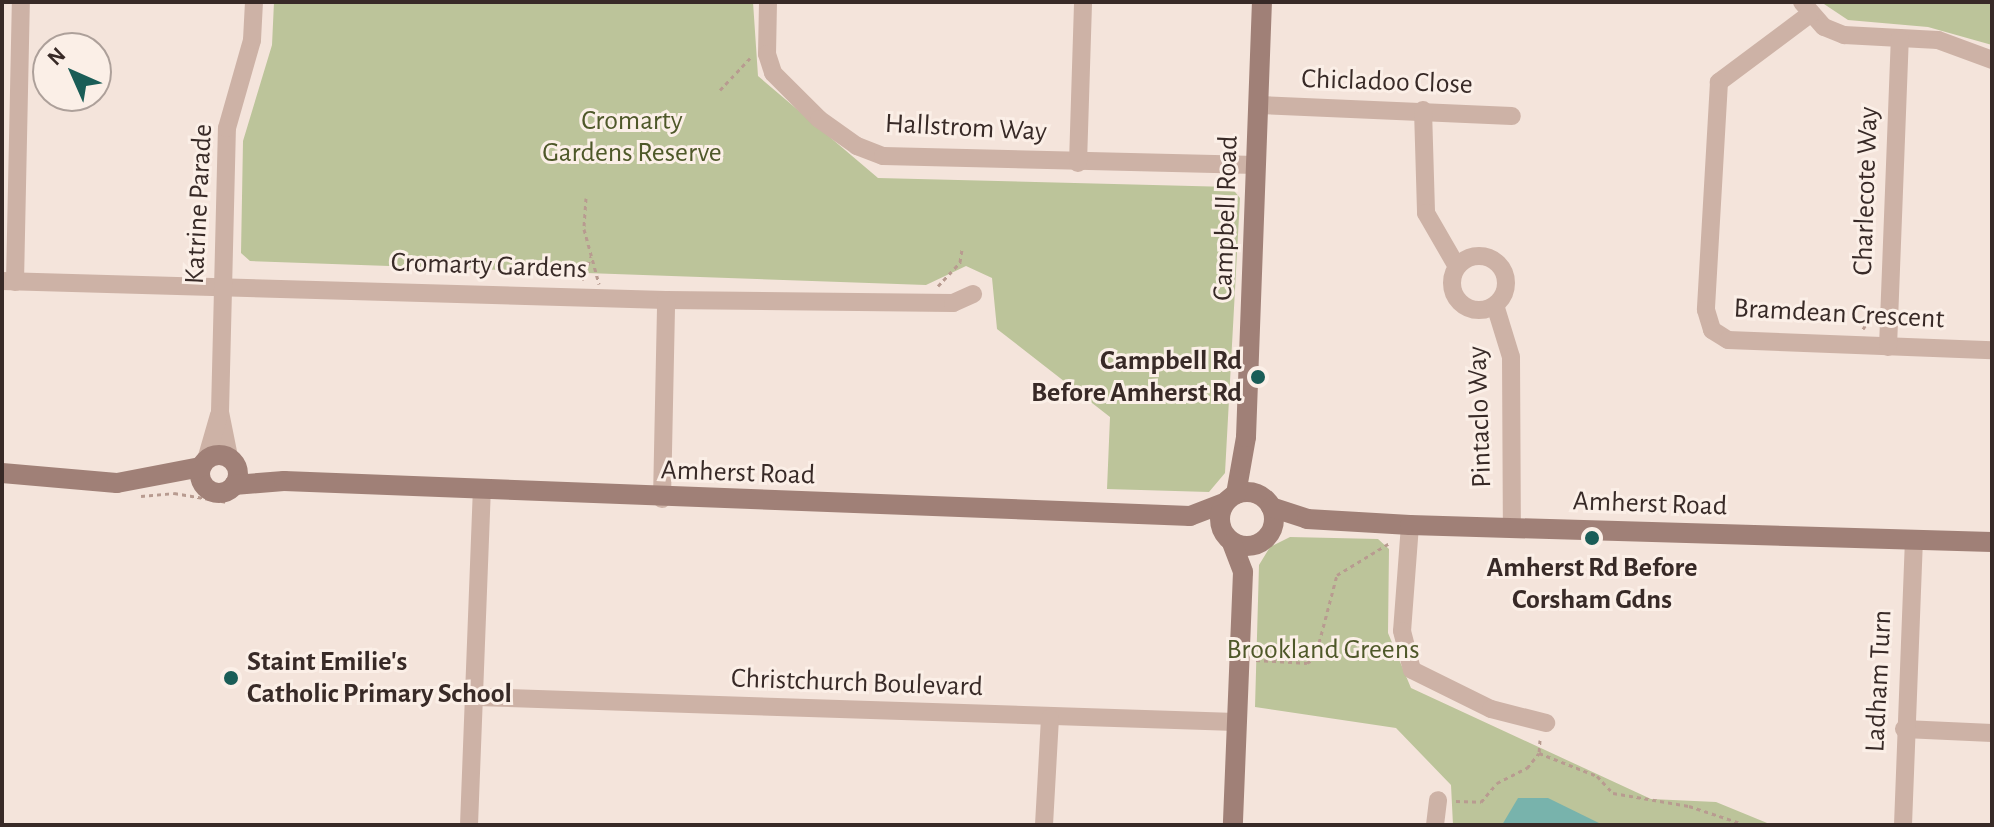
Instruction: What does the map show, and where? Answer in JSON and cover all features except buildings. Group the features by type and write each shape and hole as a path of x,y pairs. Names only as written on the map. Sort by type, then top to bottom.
{"main road":[{"name":"Campbell Road","path":"1230,499 1246,437 1262,2"},
{"name":"Campbell Road","path":"1246,437 1265,501"},
{"name":"Amherst Road","path":"232,460 284,481"},
{"path":"2,473 117,483 203,470 232,460 234,485"},
{"name":"Amherst Road","path":"203,470 218,493 234,485 284,481 662,499 1190,516 1230,499 1265,501 1307,519 1410,525 1992,542"},
{"path":"1230,499 1219,520 1243,572 1233,825"},
{"path":"1243,572 1264,537 1265,501"},
{"name":"Amherst Road","path":"1190,516 1229,539 1264,537 1307,519"}],"street":[{"path":"8,281 21,2"},
{"name":"Katrine Parade","path":"232,460 220,412 227,128 252,40 254,2"},
{"name":"Hallstrom Way","path":"768,2 767,54 773,73 787,90 857,146 883,156 1256,165"},
{"path":"1078,163 1083,2"},
{"path":"1806,8 1844,35 1938,40 1992,60"},
{"name":"Bramdean Crescent","path":"1806,8 1719,82 1706,310 1712,330 1728,340 1992,350"},
{"name":"Charlecote Way","path":"1888,347 1900,38"},
{"name":"Chicladoo Close","path":"1259,105 1512,116"},
{"path":"1423,110 1426,213 1456,265"},
{"path":"1466,260 1503,267 1508,289 1495,305 1477,308 1453,296 1449,281 1456,265 1466,260"},
{"name":"Cromarty Gardens","path":"8,281 666,300 953,303 973,294"},
{"path":"662,499 666,300"},
{"name":"Pintaclo Way","path":"1495,305 1511,357 1512,528"},
{"name":"Katrine Parade","path":"203,470 220,412"},
{"path":"469,825 482,491"},
{"path":"1410,525 1402,631 1412,670 1491,709 1546,723"},
{"name":"Ladham Turn","path":"1903,825 1904,729 1914,540"},
{"name":"Christchurch Boulevard","path":"476,697 1236,722"},
{"path":"1044,825 1050,718"},
{"path":"1904,729 1992,733"},
{"path":"1435,825 1438,800"}],"path":[{"path":"720,90 744,70 751,55"},
{"path":"586,198 584,229 602,297"},
{"path":"921,303 960,262 962,249"},
{"path":"576,296 591,257"},
{"path":"1252,660 1307,663 1315,658 1337,575 1388,544"},
{"path":"1438,800 1481,802 1497,783 1527,768 1539,753 1546,723"},
{"path":"1539,753 1597,776 1613,793 1630,799 1689,806 1746,825"}],"green space":[{"name":"Cromarty Gardens Reserve","path":"274,2 753,2 758,76 878,178 1231,187 1240,198 1225,473 1209,492 1107,489 1110,417 997,329 992,278 966,266 926,285 250,261 241,253 243,141 272,45"},
{"path":"1821,2 1992,2 1992,45 1928,27 1848,20"},
{"name":"Brookland Greens","path":"1290,537 1378,539 1389,549 1388,633 1411,688 1651,799 1716,802 1772,825 1453,825 1451,785 1396,728 1255,707 1259,565 1270,547"}],"water":[{"path":"1518,798 1548,798 1603,825 1502,825"}],"place":[{"name":"Campbell Rd Before Amherst Rd","path":"1258,377"},
{"name":"Amherst Rd Before Corsham Gdns","path":"1592,538"},
{"name":"Staint Emilie's Catholic Primary School","path":"231,678"}]}
